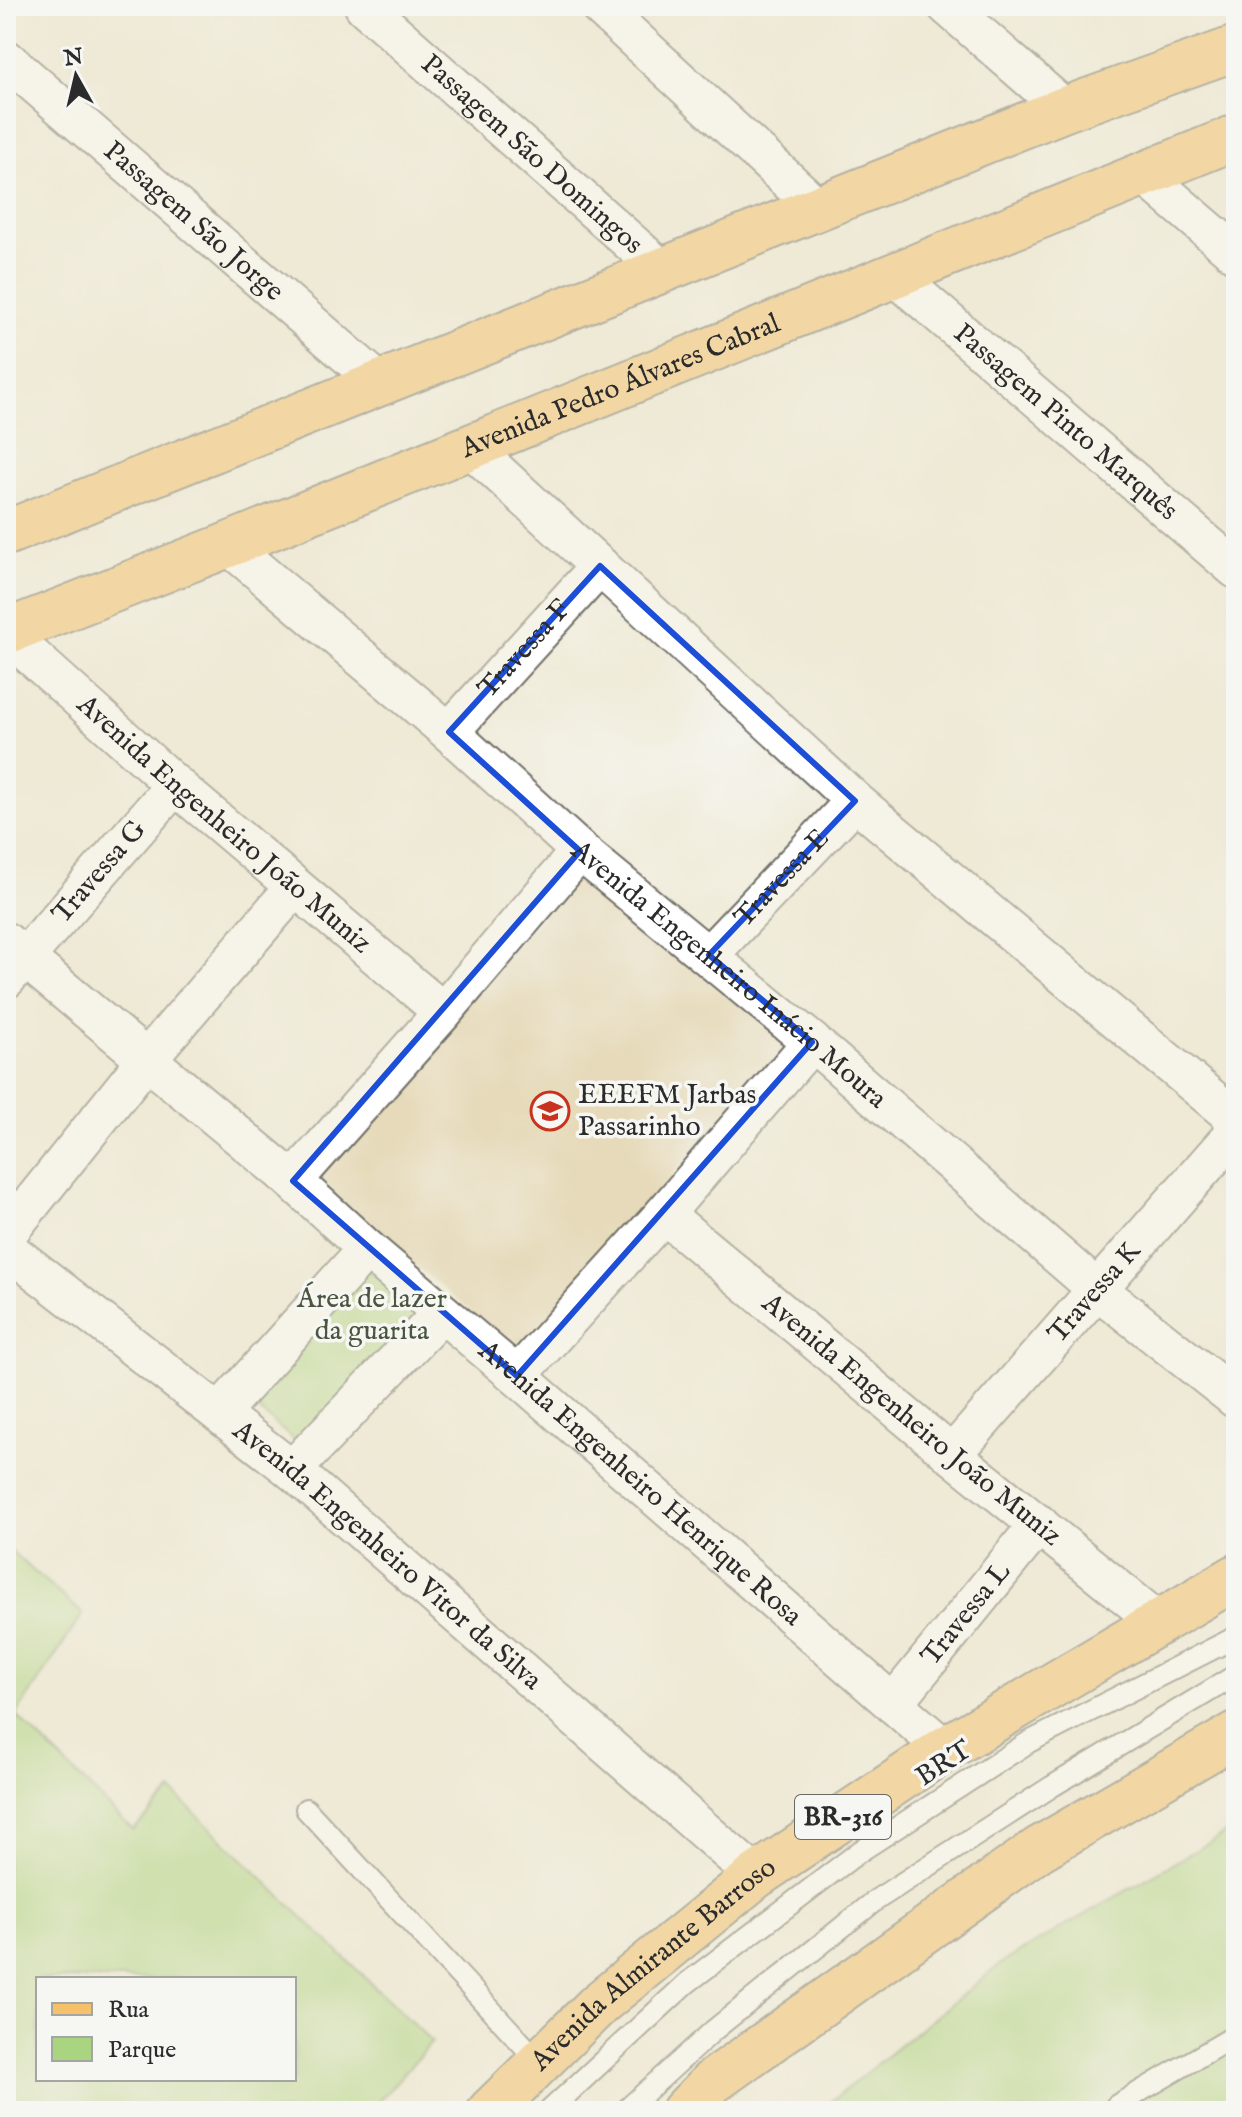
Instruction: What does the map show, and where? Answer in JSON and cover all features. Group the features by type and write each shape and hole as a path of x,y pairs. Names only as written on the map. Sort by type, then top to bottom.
{"main road":[{"path":"6,533 1065,109 1236,48"},
{"name":"Avenida Pedro Álvares Cabral","path":"6,633 1236,137"},
{"name":"Avenida Almirante Barroso","path":"490,2111 600,2003 756,1876 945,1749 1236,1577"},
{"path":"684,2111 712,2082 1039,1849 1236,1734"}],"street":[{"name":"Passagem São Domingos","path":"364,6 662,270"},
{"path":"599,6 819,209"},
{"path":"947,6 1065,109"},
{"name":"Passagem São Jorge","path":"6,59 381,384"},
{"path":"1143,174 1236,254"},
{"name":"Passagem Pinto Marquês","path":"894,275 1236,569"},
{"path":"469,446 855,801 1236,1119"},
{"name":"Avenida Engenheiro Inácio Moura","path":"228,545 449,732 580,851 812,1042 1098,1290 1234,1393"},
{"name":"Travessa F","path":"449,732 600,566"},
{"name":"Avenida Engenheiro João Muniz","path":"6,633 175,785 443,1012"},
{"name":"Travessa G","path":"12,959 175,785"},
{"name":"Travessa E","path":"709,955 855,801"},
{"path":"293,1181 580,851"},
{"path":"6,1235 146,1060 294,888"},
{"name":"Avenida Engenheiro Henrique Rosa","path":"12,959 146,1060 293,1181 367,1249 945,1749"},
{"path":"517,1376 664,1214 812,1042"},
{"name":"Travessa K","path":"952,1455 1236,1131"},
{"name":"Avenida Engenheiro João Muniz","path":"664,1214 952,1455 1160,1623"},
{"name":"Avenida Engenheiro Vitor da Silva","path":"6,1248 292,1470 756,1876"},
{"path":"220,1412 367,1249"},
{"path":"292,1470 442,1313"},
{"name":"Travessa L","path":"893,1704 1039,1524"}],"lane":[{"name":"BRT","path":"549,2111 687,1983 859,1852 1029,1742 1166,1674 1236,1634"},
{"path":"625,2111 714,2030 876,1900 1051,1787 1236,1675"},
{"path":"306,1809 538,2061"},
{"path":"1112,2111 1117,2105 1236,2035"}],"highlighted area":[{"path":"600,566 855,801 709,955 812,1042 517,1376 293,1181 580,851 449,732"}],"shaded area":[{"name":"EEEFM Jarbas Passarinho","path":"582,870 788,1043 519,1351 312,1180"}],"green space":[{"name":"Área de lazer da guarita","path":"367,1268 422,1310 299,1444 250,1403"},
{"path":"6,1547 83,1614 16,1715 133,1830 172,1791 432,2042 370,2111 6,2111"},
{"path":"1236,1827 1236,2111 819,2111 1003,1962"}],"place":[{"name":"EEEFM Jarbas Passarinho","path":"550,1111"}]}
